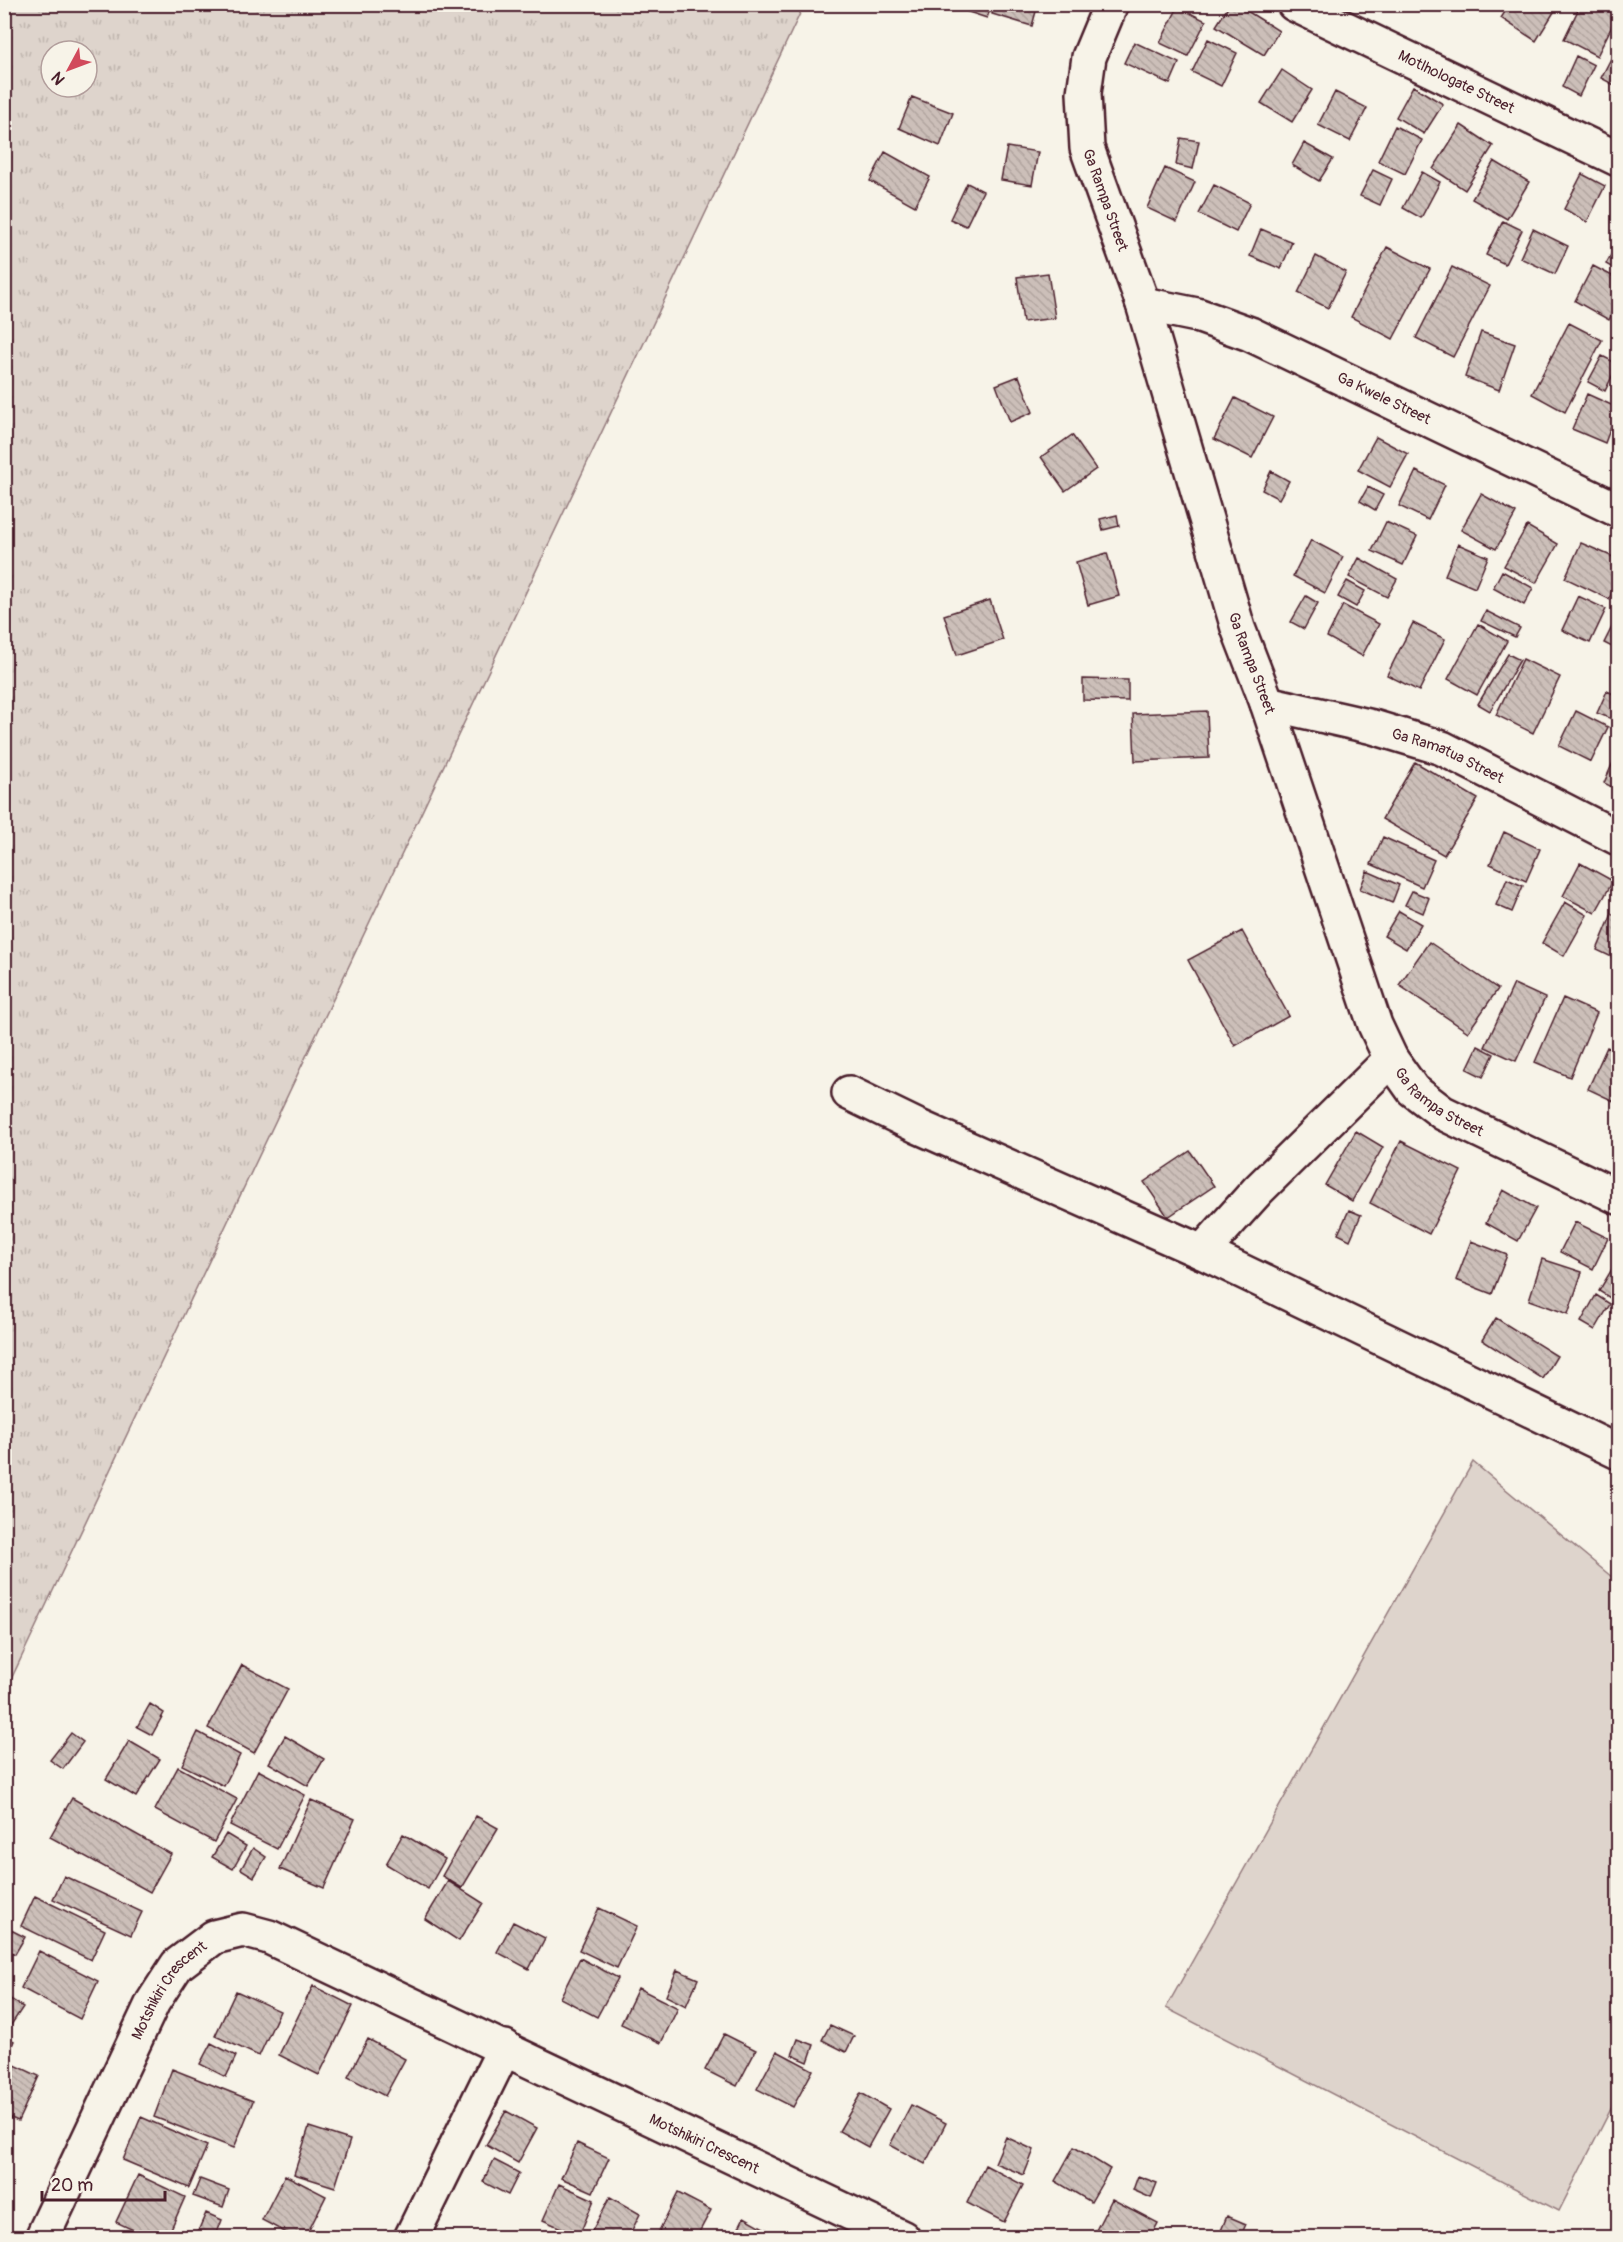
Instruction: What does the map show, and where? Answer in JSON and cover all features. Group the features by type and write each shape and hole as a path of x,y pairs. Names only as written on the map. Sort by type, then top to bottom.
{"street":[{"name":"Ga Rampa Street","path":"1112,4 1089,57 1083,121 1087,148 1143,304 1238,628 1267,703 1375,1025 1391,1059 1413,1090 1443,1113 1618,1197"},
{"name":"Motlhologate Street","path":"1294,4 1618,159"},
{"name":"Ga Kwele Street","path":"1143,304 1197,315 1250,334 1618,510"},
{"name":"Ga Ramatua Street","path":"1267,703 1373,727 1442,748 1618,838"},
{"path":"1202,1252 1258,1190 1391,1059"},
{"path":"849,1093 917,1126 1202,1252 1618,1452"},
{"name":"Motshikiri Crescent","path":"42,2238 153,2002 177,1965 214,1937 243,1930 269,1937 505,2047 903,2238"},
{"path":"411,2238 505,2047"}],"green space":[{"path":"4,5 804,5 5,1692"},
{"path":"1473,1462 1618,1582 1618,2095 1559,2211 1166,2008"}],"building":[{"path":"954,4 992,4 987,18 953,7"},
{"path":"994,4 1038,4 1032,26 992,14"},
{"path":"1230,4 1236,4 1279,31 1264,55 1216,26"},
{"path":"1510,4 1559,4 1536,41 1501,18"},
{"path":"1581,4 1618,6 1618,14 1597,56 1564,39"},
{"path":"1178,7 1206,21 1188,56 1160,43"},
{"path":"1208,39 1237,53 1221,86 1192,72"},
{"path":"1134,42 1179,63 1170,84 1124,63"},
{"path":"1618,45 1618,87 1601,78"},
{"path":"1576,56 1594,65 1579,96 1562,87"},
{"path":"1282,70 1312,90 1292,122 1261,103"},
{"path":"1413,86 1443,104 1424,134 1396,117"},
{"path":"1335,92 1367,108 1350,141 1318,125"},
{"path":"912,97 953,113 940,146 899,128"},
{"path":"1461,125 1493,146 1465,190 1433,169"},
{"path":"1395,126 1422,140 1405,174 1378,161"},
{"path":"1181,138 1199,141 1193,169 1176,165"},
{"path":"1304,143 1333,159 1319,181 1292,165"},
{"path":"1007,147 1038,152 1032,185 1001,180"},
{"path":"885,152 930,177 915,206 870,181"},
{"path":"1494,161 1529,182 1507,219 1472,199"},
{"path":"1165,168 1195,182 1177,222 1147,208"},
{"path":"1373,170 1392,179 1380,205 1360,196"},
{"path":"1422,172 1440,182 1421,218 1403,208"},
{"path":"1582,174 1605,186 1587,222 1564,209"},
{"path":"967,183 983,191 966,226 950,219"},
{"path":"1214,185 1250,203 1236,232 1199,214"},
{"path":"1503,221 1522,230 1505,264 1486,255"},
{"path":"1261,229 1292,242 1281,269 1250,256"},
{"path":"1533,229 1568,246 1555,274 1520,258"},
{"path":"1618,242 1618,271 1606,264"},
{"path":"1387,247 1430,269 1393,339 1351,317"},
{"path":"1316,256 1346,272 1328,308 1298,293"},
{"path":"1593,266 1618,279 1618,302 1609,320 1575,301"},
{"path":"1452,267 1490,286 1453,357 1416,338"},
{"path":"1048,273 1055,318 1023,322 1017,277"},
{"path":"1569,323 1602,340 1565,412 1532,394"},
{"path":"1481,332 1515,344 1499,390 1465,377"},
{"path":"1602,356 1618,364 1605,391 1588,382"},
{"path":"1019,376 1033,412 1010,422 996,385"},
{"path":"1587,394 1618,408 1605,443 1572,429"},
{"path":"1235,398 1273,417 1252,458 1214,439"},
{"path":"1072,435 1096,469 1065,491 1041,457"},
{"path":"1376,437 1408,454 1390,487 1358,470"},
{"path":"1271,471 1289,481 1279,499 1262,490"},
{"path":"1416,471 1445,485 1428,520 1399,506"},
{"path":"1368,487 1383,495 1375,510 1360,501"},
{"path":"1481,494 1516,513 1496,549 1461,530"},
{"path":"1117,515 1119,526 1103,530 1100,519"},
{"path":"1386,522 1417,536 1403,565 1372,551"},
{"path":"1527,526 1558,544 1536,583 1504,566"},
{"path":"1311,540 1343,557 1325,593 1293,576"},
{"path":"1581,543 1618,559 1618,578 1609,599 1565,578"},
{"path":"1458,544 1488,557 1475,588 1445,575"},
{"path":"1107,553 1119,596 1088,605 1076,562"},
{"path":"1359,558 1397,579 1387,597 1349,577"},
{"path":"1502,571 1533,588 1524,605 1493,588"},
{"path":"1347,581 1365,591 1356,607 1338,597"},
{"path":"1306,596 1318,603 1304,629 1291,622"},
{"path":"1578,596 1606,609 1590,643 1562,630"},
{"path":"990,600 1003,640 957,655 944,615"},
{"path":"1343,605 1379,624 1362,656 1327,637"},
{"path":"1486,611 1520,628 1515,637 1481,621"},
{"path":"1618,618 1618,650 1604,643"},
{"path":"1413,623 1445,639 1419,691 1387,675"},
{"path":"1478,624 1507,641 1477,695 1448,679"},
{"path":"1508,654 1520,660 1490,711 1478,704"},
{"path":"1523,659 1560,677 1533,733 1496,715"},
{"path":"1083,679 1128,680 1128,701 1083,700"},
{"path":"1607,691 1618,696 1612,719 1597,713"},
{"path":"1207,711 1209,758 1135,761 1133,714"},
{"path":"1576,711 1608,727 1591,762 1559,746"},
{"path":"1618,751 1618,790 1604,783"},
{"path":"1415,762 1478,799 1444,855 1382,819"},
{"path":"1504,832 1540,849 1526,881 1490,864"},
{"path":"1383,837 1434,860 1422,887 1371,864"},
{"path":"1580,863 1613,881 1595,913 1563,896"},
{"path":"1367,871 1399,885 1392,903 1360,889"},
{"path":"1507,879 1523,886 1512,912 1496,905"},
{"path":"1412,891 1429,898 1423,913 1405,905"},
{"path":"1565,902 1587,915 1564,956 1542,943"},
{"path":"1399,911 1421,924 1406,949 1384,936"},
{"path":"1612,914 1618,917 1618,960 1597,950"},
{"path":"1242,931 1289,1016 1235,1046 1188,960"},
{"path":"1429,942 1498,989 1468,1032 1399,985"},
{"path":"1514,984 1545,998 1516,1061 1485,1047"},
{"path":"1563,998 1597,1013 1570,1077 1535,1062"},
{"path":"1478,1046 1494,1054 1483,1077 1467,1069"},
{"path":"1607,1047 1618,1052 1618,1103 1588,1089"},
{"path":"1356,1131 1383,1147 1352,1201 1325,1185"},
{"path":"1401,1141 1461,1171 1429,1234 1370,1203"},
{"path":"1190,1151 1214,1186 1168,1217 1144,1182"},
{"path":"1503,1190 1536,1208 1518,1241 1486,1223"},
{"path":"1349,1210 1361,1215 1350,1240 1338,1234"},
{"path":"1575,1222 1608,1238 1593,1269 1560,1252"},
{"path":"1471,1241 1507,1255 1492,1294 1456,1280"},
{"path":"1542,1259 1582,1272 1568,1314 1529,1300"},
{"path":"1618,1259 1618,1303 1599,1291"},
{"path":"1596,1295 1610,1304 1595,1330 1581,1322"},
{"path":"1496,1318 1557,1356 1543,1379 1482,1340"},
{"path":"242,1665 288,1689 254,1753 208,1728"},
{"path":"150,1704 164,1713 152,1735 137,1727"},
{"path":"198,1732 240,1755 224,1786 182,1765"},
{"path":"71,1733 83,1742 63,1769 50,1760"},
{"path":"285,1736 324,1759 308,1786 269,1763"},
{"path":"129,1741 160,1759 136,1797 106,1779"},
{"path":"178,1767 237,1799 214,1842 155,1810"},
{"path":"258,1770 305,1795 277,1849 230,1825"},
{"path":"72,1798 171,1854 150,1892 50,1837"},
{"path":"311,1800 355,1819 324,1888 280,1869"},
{"path":"476,1816 498,1828 462,1888 442,1876"},
{"path":"226,1834 246,1846 233,1869 212,1857"},
{"path":"403,1834 445,1859 428,1889 386,1864"},
{"path":"253,1848 266,1857 254,1877 241,1869"},
{"path":"64,1876 142,1912 131,1935 53,1899"},
{"path":"448,1881 483,1903 459,1941 425,1919"},
{"path":"35,1896 105,1930 91,1960 21,1926"},
{"path":"599,1908 637,1926 617,1968 579,1950"},
{"path":"513,1922 545,1938 529,1969 497,1952"},
{"path":"9,1929 25,1937 15,1954 4,1949 4,1936"},
{"path":"39,1951 98,1981 80,2019 21,1988"},
{"path":"580,1958 618,1978 597,2017 560,1998"},
{"path":"677,1970 698,1979 686,2006 666,1996"},
{"path":"313,1986 353,2006 319,2075 279,2055"},
{"path":"638,1988 678,2008 661,2043 621,2024"},
{"path":"236,1991 280,2011 259,2056 215,2036"},
{"path":"4,1995 23,2007 7,2031 4,2029"},
{"path":"830,2025 854,2036 846,2052 822,2040"},
{"path":"724,2034 756,2050 737,2086 705,2070"},
{"path":"4,2037 14,2041 7,2056 4,2055"},
{"path":"368,2039 405,2059 385,2096 348,2077"},
{"path":"798,2039 814,2045 808,2062 792,2055"},
{"path":"211,2043 236,2056 226,2077 200,2064"},
{"path":"777,2051 813,2070 793,2107 757,2089"},
{"path":"4,2060 39,2076 18,2121 4,2115"},
{"path":"172,2069 253,2101 234,2148 154,2117"},
{"path":"861,2093 889,2109 868,2147 839,2131"},
{"path":"911,2105 946,2123 925,2164 890,2145"},
{"path":"506,2111 537,2128 518,2163 486,2145"},
{"path":"141,2117 207,2146 189,2188 123,2160"},
{"path":"309,2127 350,2140 335,2187 294,2174"},
{"path":"1006,2137 1034,2150 1024,2175 995,2163"},
{"path":"577,2143 609,2158 593,2192 561,2178"},
{"path":"1074,2147 1110,2169 1091,2202 1055,2181"},
{"path":"494,2160 519,2173 508,2195 483,2182"},
{"path":"985,2165 1023,2185 1004,2222 967,2203"},
{"path":"138,2175 185,2197 167,2238 150,2238 116,2222"},
{"path":"285,2175 326,2196 305,2238 296,2238 262,2220"},
{"path":"1138,2176 1157,2183 1151,2198 1133,2190"},
{"path":"200,2179 229,2190 223,2207 193,2196"},
{"path":"559,2184 594,2200 579,2236 543,2220"},
{"path":"678,2193 711,2210 696,2238 672,2238 659,2231"},
{"path":"610,2197 640,2214 628,2238 599,2238 591,2233"},
{"path":"1112,2199 1158,2223 1150,2238 1092,2238"},
{"path":"206,2213 222,2220 215,2238 195,2238"},
{"path":"1227,2216 1246,2224 1240,2238 1218,2238"},
{"path":"744,2217 780,2237 780,2238 734,2238"}]}
